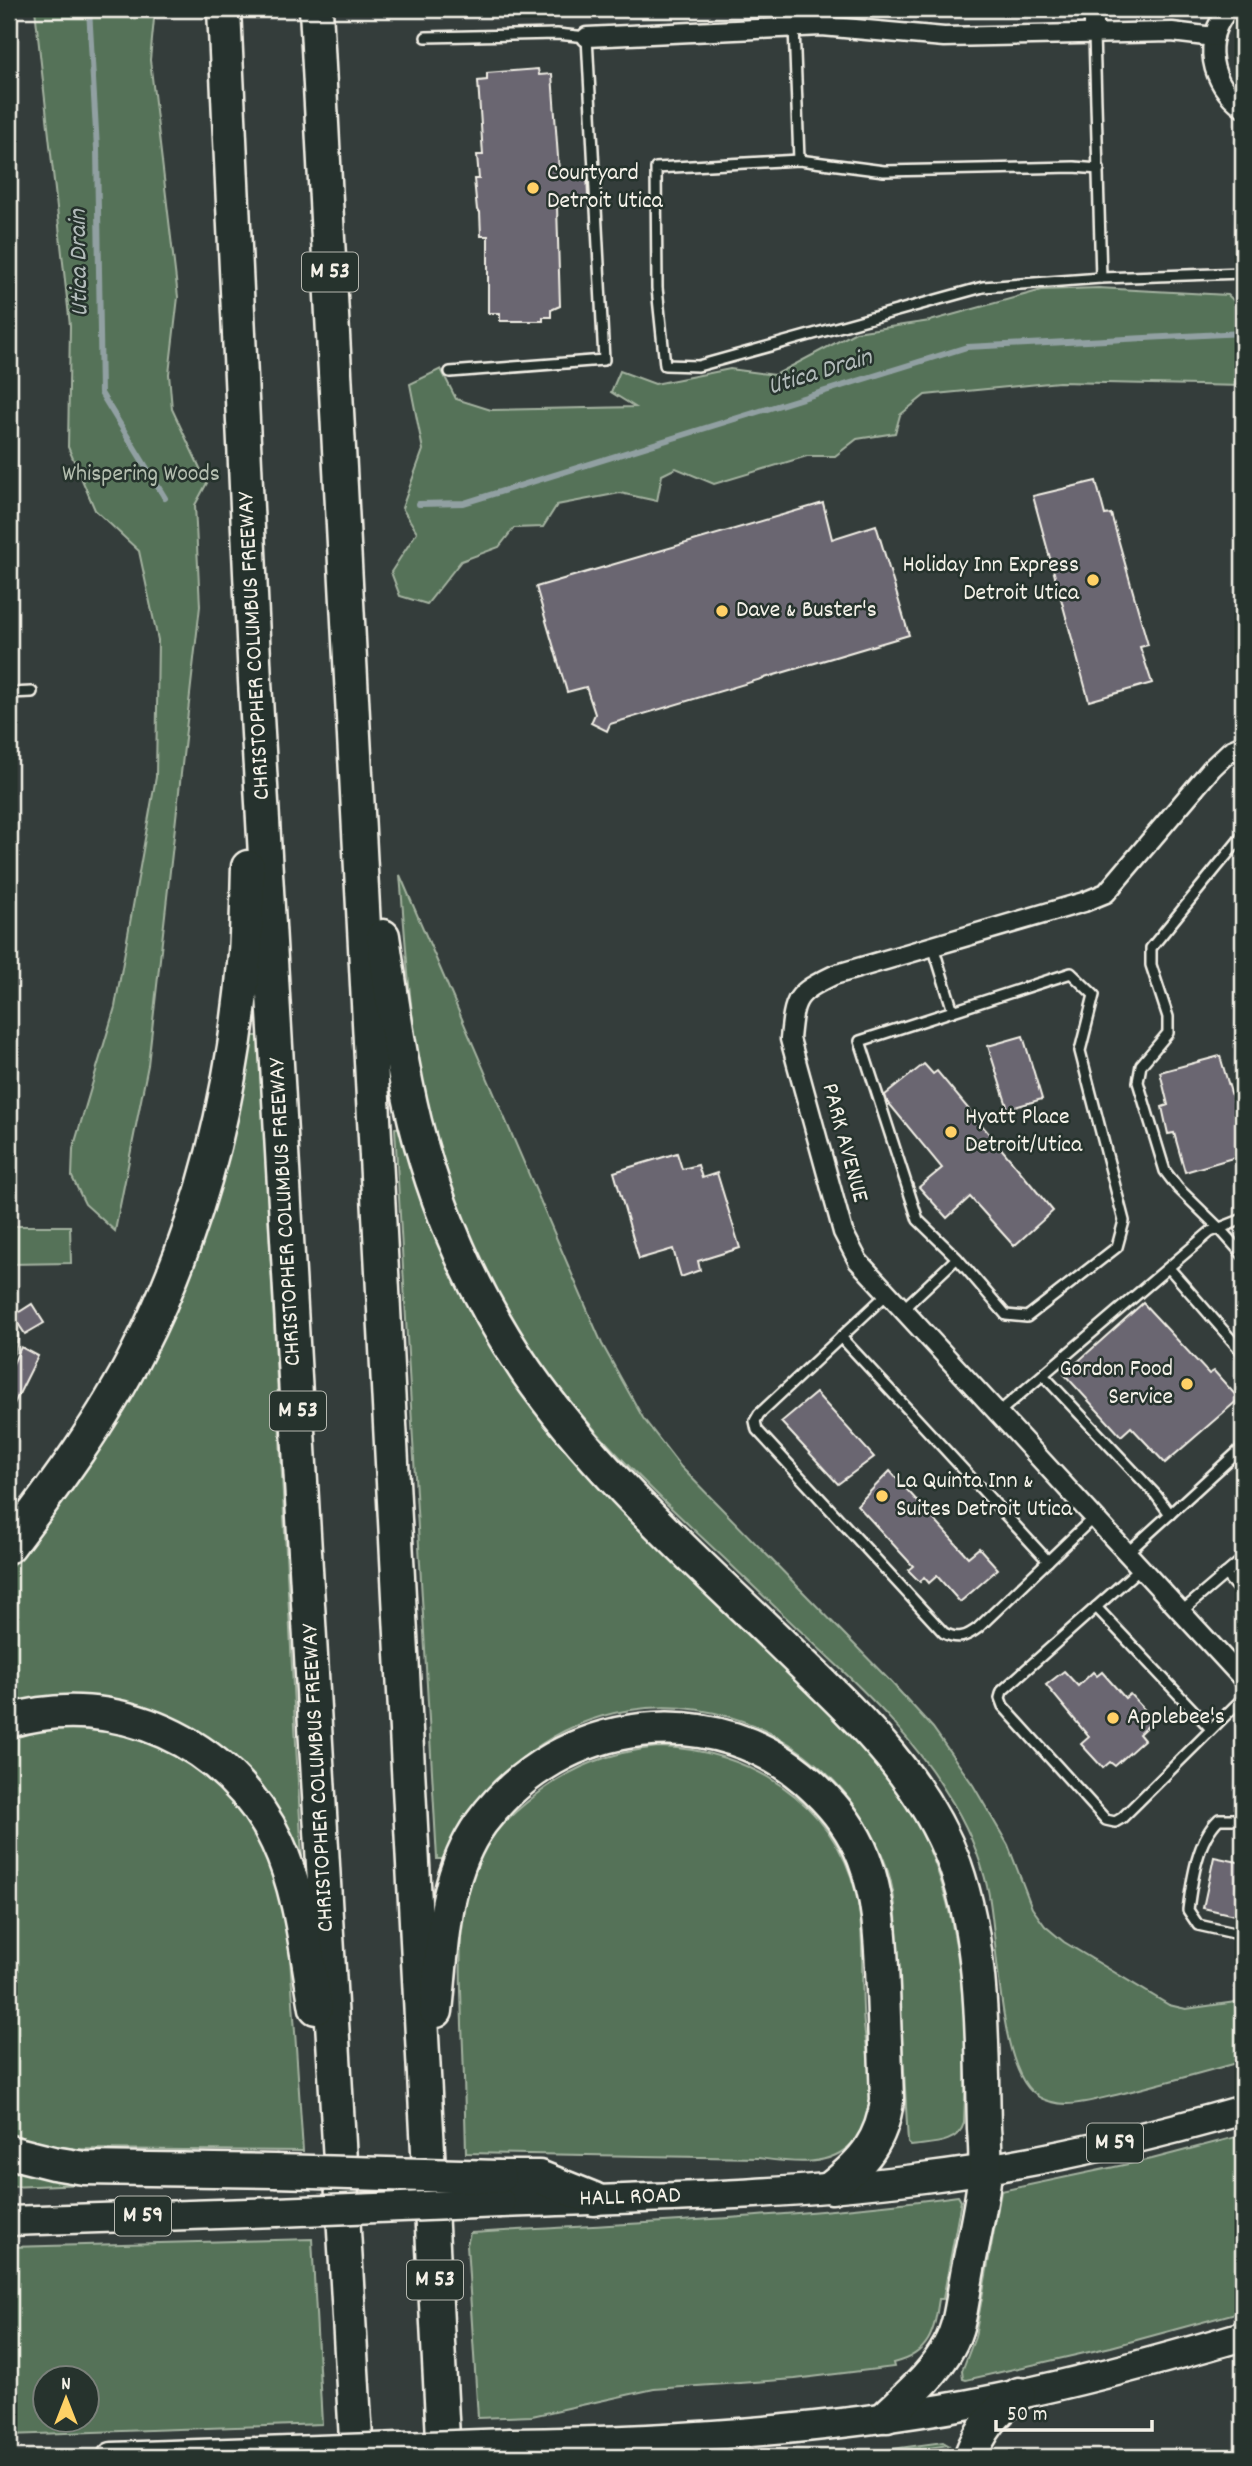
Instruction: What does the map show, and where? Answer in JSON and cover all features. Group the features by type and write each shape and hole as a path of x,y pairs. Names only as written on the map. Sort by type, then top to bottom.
{"highway":[{"name":"CHRISTOPHER COLUMBUS FREEWAY","path":"224,9 255,681 357,2457"},
{"name":"M 53","path":"316,9 444,2457"},
{"path":"9,1546 95,1426 138,1352 172,1276 201,1192 227,1086 245,953 255,681"},
{"path":"356,769 415,1124 440,1204 468,1271 506,1339 571,1430 654,1519 869,1729 915,1785 933,1813 956,1869 974,1944 980,2020 985,2169 953,2340 928,2377 887,2416"},
{"path":"9,1721 48,1712 76,1711 137,1720 189,1744 213,1760 253,1803 277,1842 295,1895 340,2141"},
{"path":"425,2103 451,1888 468,1843 482,1823 499,1802 541,1766 594,1741 624,1732 655,1728 688,1728 713,1732 775,1756 811,1783 848,1826 864,1857 874,1889 882,1962 886,2108 881,2130 869,2151 853,2170 832,2187"},
{"name":"HALL ROAD","path":"594,2199 832,2187 911,2180 985,2169 1143,2137 1243,2110"},
{"path":"9,2152 83,2168 275,2171 500,2190 539,2177 594,2199"},
{"name":"M 59","path":"9,2221 277,2212 500,2190"},
{"path":"112,2457 693,2435 887,2416 1019,2394 1243,2336"},
{"path":"970,2457 987,2423 1004,2404 1019,2394"}],"street":[{"path":"1094,9 1094,34"},
{"path":"1229,9 1219,24 1212,50 1217,76 1231,98 1243,107"},
{"path":"587,37 794,17 846,27 944,37 1172,32 1214,37"},
{"name":"PARK AVENUE","path":"1243,744 1231,750 1212,768 1106,893 1084,902 834,975 808,988 793,1006 790,1039 843,1233 858,1261 1243,1679"}],"lane":[{"path":"794,17 799,160"},
{"path":"426,37 557,34 587,37 604,360 450,372"},
{"path":"1094,34 1101,278"},
{"path":"1099,169 1074,167 884,171 799,160 656,168 657,288 665,365 698,366 983,287 1101,278 1243,273"},
{"path":"9,693 32,692"},
{"path":"1243,835 1151,948 1151,965 1168,1017 1168,1034 1141,1065 1138,1082 1165,1171 1243,1255"},
{"path":"933,946 953,1011"},
{"path":"1070,973 1094,995 1080,1051 1124,1222 1117,1247 1027,1317 1006,1315 957,1258 918,1220 860,1041 1070,973"},
{"path":"998,1413 1210,1232 1243,1219"},
{"path":"902,1309 957,1258"},
{"path":"1169,1268 1243,1353"},
{"path":"888,1293 759,1413 755,1421 757,1430 934,1623 954,1638 966,1637 1094,1517"},
{"path":"9,1331 12,1337 9,1350"},
{"path":"841,1337 1048,1561"},
{"path":"1043,1375 1156,1495 1170,1514"},
{"path":"1127,1553 1243,1447"},
{"path":"1181,1612 1243,1559"},
{"path":"1140,1568 1002,1691 1000,1698 1003,1706 1106,1820 1115,1822 1243,1698"},
{"path":"1225,1574 1243,1595"},
{"path":"1096,1607 1211,1730"},
{"path":"1243,1819 1219,1819 1208,1830 1191,1887 1188,1910 1198,1925 1243,1935"}],"green space":[{"name":"Whispering Woods","path":"35,9 155,9 150,60 178,297 169,374 172,409 207,483 195,505 200,606 148,1065 115,1231 85,1204 72,1177 73,1149 115,1007 156,777 158,640 139,551 95,510 68,447 70,326"},
{"path":"1098,288 1228,295 1243,310 1243,386 1059,382 925,395 900,415 895,433 857,439 835,456 807,456 714,484 676,468 662,475 657,501 620,493 557,505 543,527 514,528 499,547 461,561 427,604 400,596 391,572 417,532 402,508 423,450 410,384 441,369 456,399 491,410 635,407 611,392 620,371 655,384 730,369 775,375 856,332 930,321 1042,290"},
{"path":"400,875 602,1344 643,1418 681,1467 933,1728 973,1785 1008,1845 1032,1908 1045,1926 1064,1942 1169,2005 1186,2009 1243,2001 1243,2061 1074,2104 1043,2099 1023,2081 1007,2031 985,1877 966,1827 934,1773 906,1737 860,1687 669,1506 586,1420 537,1358 516,1326 485,1268 447,1175 422,1080 408,978"},
{"path":"251,1036 259,1036 302,1858 295,1858 225,1754 9,1708 9,1570 92,1454"},
{"path":"402,1127 432,1221 455,1276 858,1742 913,1817 930,1851 943,1887 959,1966 965,2047 964,2123 961,2130 950,2139 911,2146 908,2143 896,1916 892,1885 882,1855 856,1807 820,1767 778,1737 731,1717 680,1708 629,1710 578,1725 530,1752 503,1775 473,1814 447,1859 437,1859 395,1128"},
{"path":"9,1226 70,1226 71,1263 9,1264"},
{"path":"64,1727 122,1734 151,1742 205,1771 244,1816 261,1846 274,1875 283,1909 290,1957 303,2151 77,2149 46,2145 9,2133 9,1736"},
{"path":"658,1747 723,1757 782,1786 807,1807 828,1832 845,1861 856,1893 861,1926 864,2025 871,2086 871,2101 862,2129 844,2151 808,2162 758,2158 466,2153 460,1959 466,1890 472,1870 481,1852 499,1828 550,1785 593,1762"},
{"path":"1243,2135 1243,2311 1111,2347 963,2379 962,2371 975,2337 1001,2191 1152,2159"},
{"path":"9,2162 84,2176 85,2184 9,2187"},
{"path":"958,2196 961,2201 943,2299 939,2299 932,2331 928,2340 915,2354 893,2363 894,2367 795,2379 654,2389 532,2416 478,2418 467,2245 470,2233 776,2215"},
{"path":"312,2239 322,2424 102,2432 102,2364 32,2364 32,2434 37,2434 9,2435 9,2247"},
{"path":"943,2442 948,2445 902,2455 834,2457"}],"building":[{"name":"Courtyard Detroit Utica","path":"538,69 539,75 552,74 559,171 587,171 588,197 565,198 565,206 557,206 560,306 551,310 551,317 543,317 543,321 500,321 500,313 488,313 488,236 481,236 474,179 479,179 477,155 483,155 478,81 487,80 487,73"},
{"name":"Holiday Inn Express Detroit Utica","path":"1096,481 1105,515 1111,514 1148,645 1140,647 1152,683 1089,701 1033,496"},
{"name":"Dave & Buster's","path":"823,503 832,539 876,525 909,635 610,724 607,731 591,723 595,714 586,687 567,692 536,587"},
{"path":"1023,1036 1042,1099 1008,1109 988,1046"},
{"path":"1220,1056 1243,1133 1243,1155 1185,1172 1174,1133 1168,1134 1162,1107 1168,1105 1160,1072"},
{"name":"Hyatt Place Detroit/Utica","path":"924,1064 933,1074 937,1071 1053,1211 1014,1246 970,1197 947,1218 919,1187 942,1168 887,1101 885,1095"},
{"path":"677,1153 682,1169 698,1165 702,1178 717,1173 740,1248 698,1261 700,1270 681,1277 673,1249 639,1259 614,1172"},
{"path":"1143,1303 1209,1374 1214,1371 1239,1399 1165,1463 1131,1427 1121,1436 1064,1374"},
{"path":"32,1304 44,1323 25,1334 13,1316"},
{"path":"21,1347 38,1356 9,1414 9,1372"},
{"path":"816,1393 874,1457 838,1484 781,1422"},
{"path":"890,1471 968,1557 979,1548 998,1569 960,1602 937,1576 929,1583 924,1577 920,1582 908,1570 913,1566 857,1505"},
{"name":"Applebee's","path":"1064,1671 1078,1686 1093,1672 1097,1676 1102,1672 1125,1698 1130,1694 1154,1720 1139,1734 1144,1740 1115,1766 1110,1762 1103,1768 1081,1744 1089,1737 1046,1685"},
{"path":"1214,1857 1243,1863 1243,1917 1203,1908"}],"waterway":[{"name":"Utica Drain","path":"89,9 97,149 101,393 165,498"},
{"name":"Utica Drain","path":"419,504 464,503 967,347 1243,333"}],"place":[{"name":"Courtyard Detroit Utica","path":"533,188"},
{"name":"Holiday Inn Express Detroit Utica","path":"1093,580"},
{"name":"Dave & Buster's","path":"722,611"},
{"name":"Hyatt Place Detroit/Utica","path":"951,1132"},
{"name":"Gordon Food Service","path":"1187,1384"},
{"name":"La Quinta Inn & Suites Detroit Utica","path":"882,1496"},
{"name":"Applebee's","path":"1113,1718"}]}
